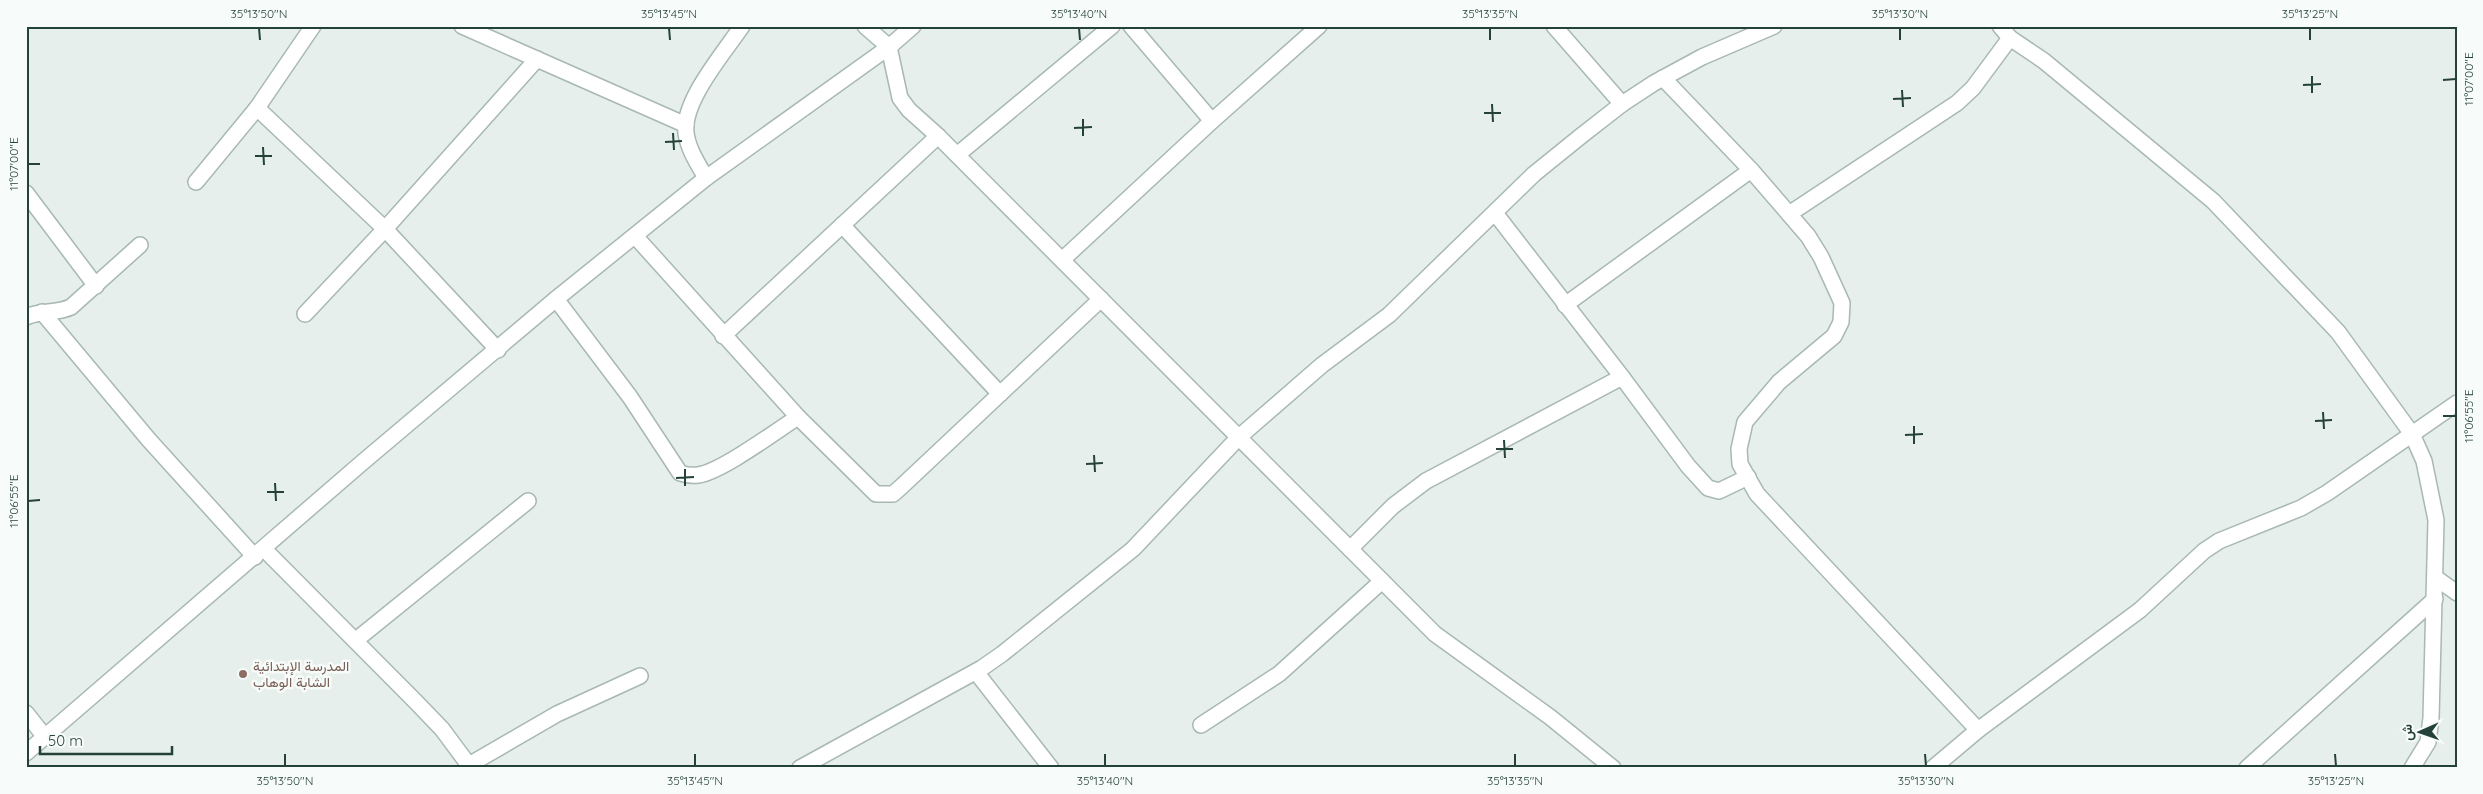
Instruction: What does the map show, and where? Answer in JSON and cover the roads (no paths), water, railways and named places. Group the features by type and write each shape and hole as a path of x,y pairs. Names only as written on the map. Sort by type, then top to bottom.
{"street":[{"path":"196,182 256,108 313,26"},
{"path":"706,178 690,149 686,125 693,100 742,26"},
{"path":"865,26 889,48 900,98 909,110 938,136 1434,634 1550,717 1612,768"},
{"path":"26,753 364,460 498,350 556,299 706,178 889,48 913,26"},
{"path":"957,155 1112,26"},
{"path":"1131,26 1212,121"},
{"path":"1062,260 1212,121 1319,26"},
{"path":"1554,26 1622,104"},
{"path":"2000,26 2010,38 2051,67 2213,201 2338,332 2412,434 2424,461 2436,520 2431,718 2428,742 2412,768"},
{"path":"800,768 976,672 1002,654 1133,548 1239,438 1322,365 1389,315 1534,174 1622,104 1663,78 1702,57 1770,27"},
{"path":"473,28 537,59 686,125"},
{"path":"1789,214 1957,103 1973,88 2010,38"},
{"path":"305,314 385,229 537,59"},
{"path":"1663,78 1751,170 1808,236 1842,303 1842,322 1834,336 1779,382 1746,422 1739,449 1740,464 1757,494 1978,730"},
{"path":"256,108 385,229 498,350"},
{"path":"723,336 938,136"},
{"path":"1565,305 1751,170"},
{"path":"26,193 96,286"},
{"path":"1495,213 1622,377 1688,466 1708,488 1719,491 1748,477"},
{"path":"842,225 1000,394"},
{"path":"635,236 723,336 798,416 876,494 885,496 901,487 1101,299"},
{"path":"26,317 42,312 63,311 96,286 140,245"},
{"path":"556,299 630,397 680,472 690,476 700,475 718,468 798,416"},
{"path":"42,312 149,440 259,553 356,640 442,729 470,766 557,714 640,676"},
{"path":"1350,549 1393,506 1426,481 1622,377"},
{"path":"1933,768 1978,730 2140,610 2204,551 2219,541 2301,508 2457,403"},
{"path":"356,640 528,501"},
{"path":"2436,578 2457,593"},
{"path":"1202,725 1280,674 1382,581"},
{"path":"2248,768 2435,600"},
{"path":"976,672 1050,768"},
{"path":"26,713 45,737"}],"place":[{"name":"المدرسة الإبتدائية الشابة الوهاب","path":"243,674"}]}
